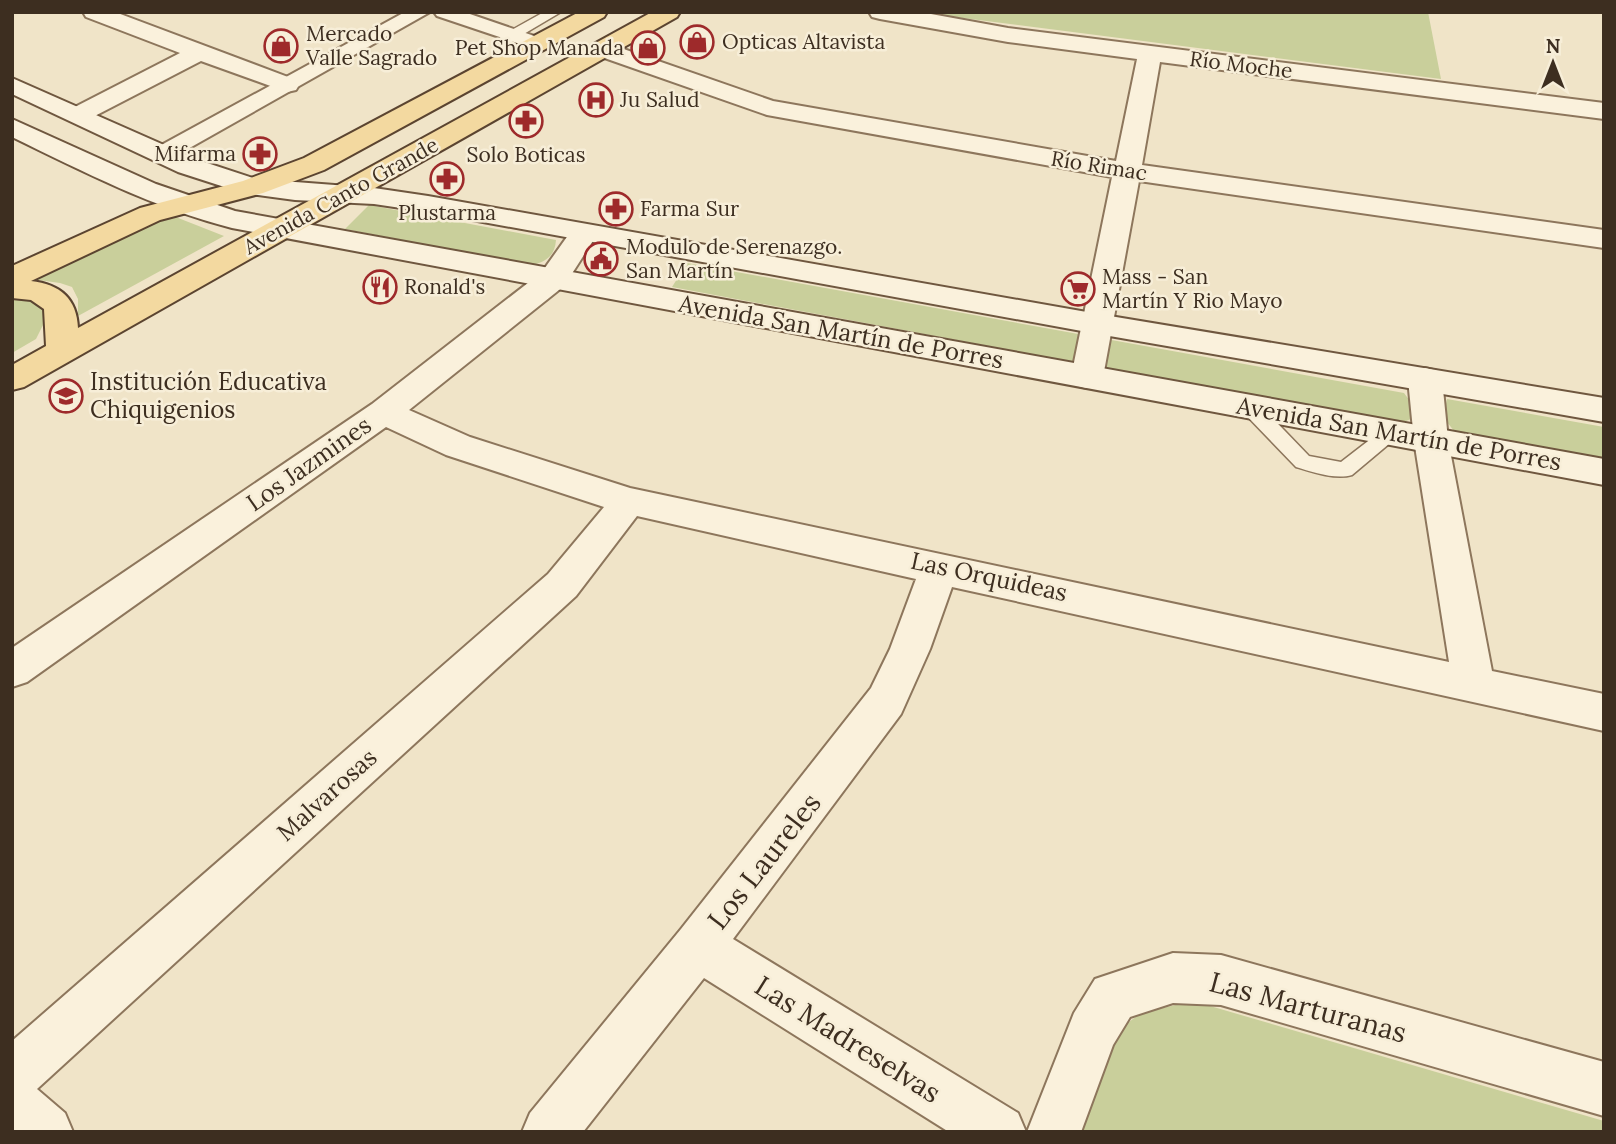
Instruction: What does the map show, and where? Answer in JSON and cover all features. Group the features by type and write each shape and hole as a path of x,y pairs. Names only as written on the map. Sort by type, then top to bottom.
{"main road":[{"name":"Avenida Canto Grande","path":"12,278 150,214 253,187 314,164 522,44 596,12"},
{"name":"Avenida Canto Grande","path":"12,379 62,349 285,229 669,12"},
{"path":"12,288 39,291 59,304 62,349"}],"street":[{"path":"94,12 287,85"},
{"path":"162,154 420,12"},
{"path":"444,12 522,44"},
{"name":"Río Moche","path":"880,12 1150,53 1604,111"},
{"name":"Río Rimac","path":"604,50 767,107 834,121 1127,171 1604,239"},
{"path":"78,115 197,53"},
{"path":"1087,377 1150,53"},
{"path":"12,85 188,166 253,187 428,204 1098,324 1604,410"},
{"name":"Avenida San Martín de Porres","path":"12,127 178,205 285,229 1604,471"},
{"name":"Los Jazmines","path":"12,670 384,412 553,279 584,233"},
{"path":"1425,379 1432,440 1474,685"},
{"name":"Las Orquideas","path":"384,412 458,446 629,501 1604,713"},
{"name":"Malvarosas","path":"12,1076 562,584 629,501"},
{"name":"Los Laureles","path":"549,1132 698,946 886,701 910,649 940,567"},
{"name":"Las Madreselvas","path":"698,946 999,1132"},
{"name":"Las Marturanas","path":"1054,1132 1092,1031 1113,997 1173,978 1221,980 1604,1089"},
{"path":"12,1103 46,1132"}],"lane":[{"path":"522,44 554,12"},
{"path":"1250,407 1303,462 1345,470 1392,433"}],"green space":[{"path":"944,12 1428,12 1441,79 939,15"},
{"path":"369,205 556,240 554,250 542,262 533,265 345,229"},
{"path":"163,212 224,236 78,316 78,299 72,287 24,278"},
{"path":"687,263 1404,393 1413,405 1411,419 1401,423 672,287"},
{"path":"12,295 36,300 45,308 46,319 36,339 12,353"},
{"path":"1447,399 1604,427 1604,462 1458,436 1443,417"},
{"path":"1193,1001 1604,1121 1604,1132 1081,1132 1079,1090 1098,1045 1141,1013"}],"place":[{"name":"Opticas Altavista","path":"697,42"},
{"name":"Mercado Valle Sagrado","path":"281,46"},
{"name":"Pet Shop Manada","path":"648,48"},
{"name":"Ju Salud","path":"596,100"},
{"name":"Solo Boticas","path":"526,121"},
{"name":"Mifarma","path":"260,154"},
{"name":"Plustarma","path":"447,179"},
{"name":"Farma Sur","path":"616,209"},
{"name":"Modulo de Serenazgo. San Martín","path":"601,259"},
{"name":"Ronald's","path":"380,287"},
{"name":"Mass - San Martín Y Rio Mayo","path":"1078,289"},
{"name":"Institución Educativa Chiquigenios","path":"66,396"}]}
